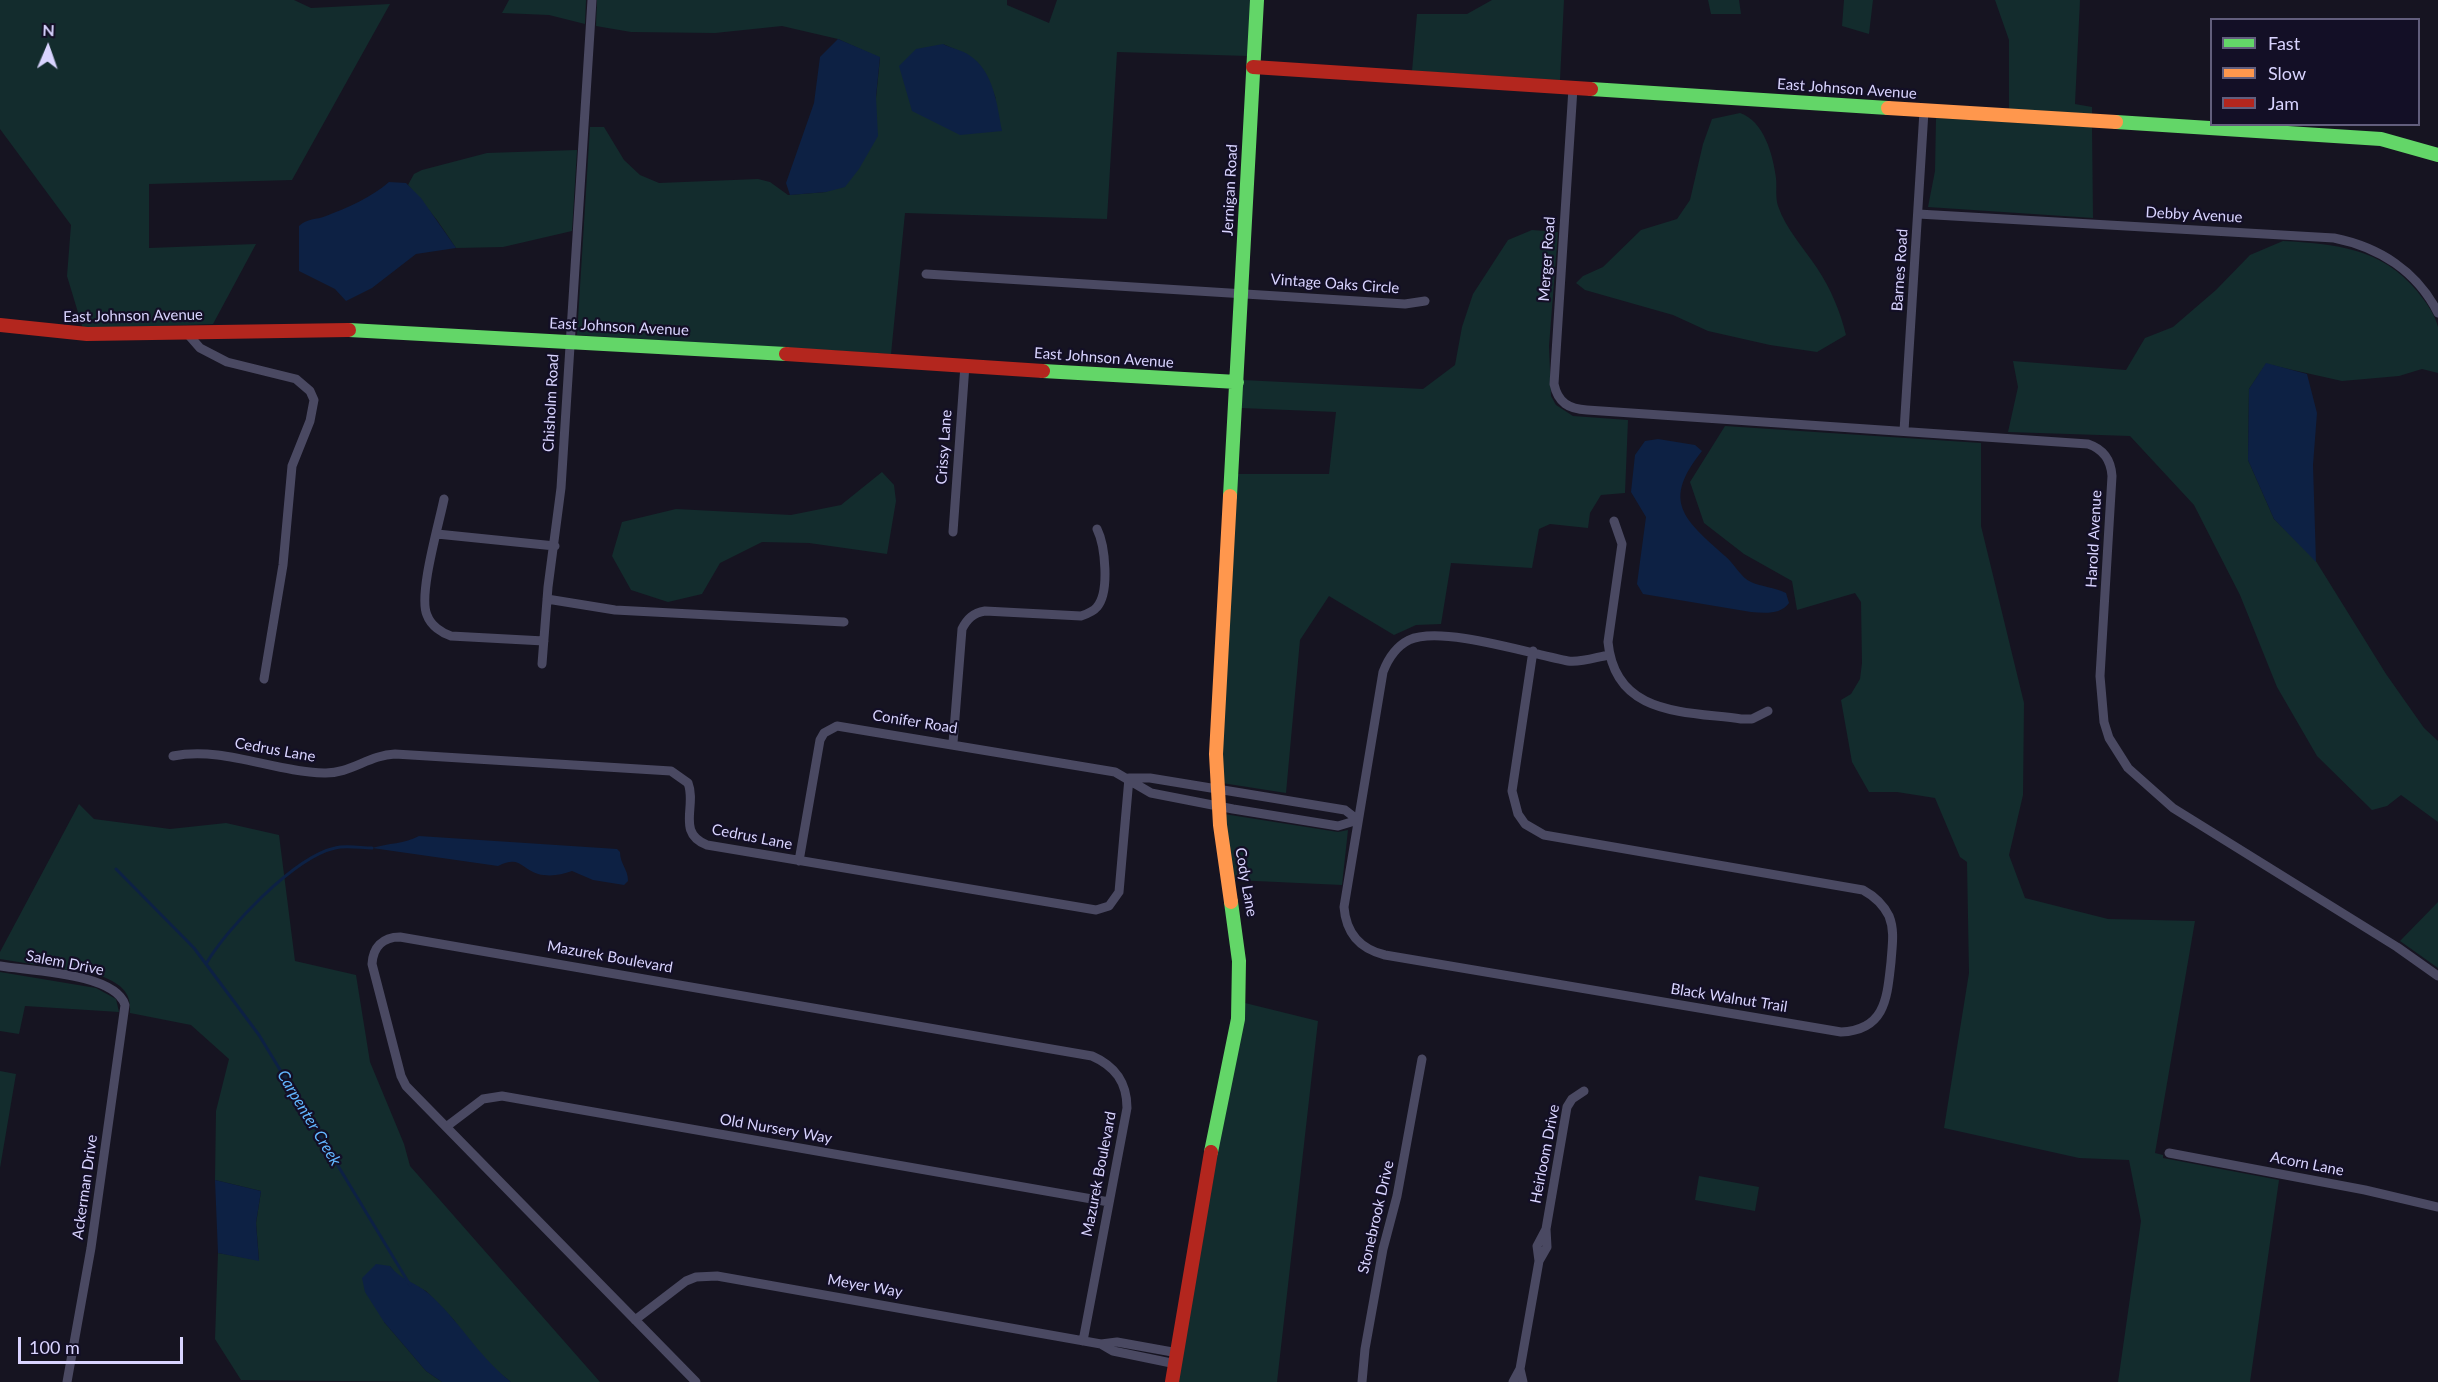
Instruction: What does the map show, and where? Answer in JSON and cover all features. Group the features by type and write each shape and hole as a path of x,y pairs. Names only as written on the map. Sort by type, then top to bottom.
{"main road":[{"name":"Jernigan Road","path":"1237,382 1257,0"},
{"name":"East Johnson Avenue","path":"1253,67 2381,139 2438,155"},
{"name":"East Johnson Avenue","path":"0,325 78,336 337,330 571,341 1237,382"},
{"name":"Cody Lane","path":"1172,1382 1202,1194 1238,1019 1241,991 1238,934 1226,871 1218,805 1216,735 1237,382"}],"street":[{"name":"Chisholm Road","path":"542,664 547,599 555,546 571,341 592,0"},
{"name":"Merger Road","path":"1573,88 1554,384 1556,393 1567,406 1587,410"},
{"name":"Barnes Road","path":"1904,431 1924,111"},
{"name":"Debby Avenue","path":"1918,214 2334,238 2370,248 2402,267 2427,295 2438,313"},
{"name":"Vintage Oaks Circle","path":"926,274 1405,304 1425,301"},
{"path":"186,332 200,348 227,362 296,380 310,391 314,400 310,421 292,466 283,565 264,679"},
{"name":"Crissy Lane","path":"953,532 965,365"},
{"name":"Harold Avenue","path":"1587,410 2088,444 2103,452 2108,459 2112,476 2100,676 2101,706 2109,738 2118,755 2149,789 2174,808 2397,947 2438,976"},
{"path":"444,499 424,603 427,616 434,626 452,636 544,641"},
{"path":"1614,521 1622,544 1609,635 1610,655 1614,670 1630,692 1656,707 1742,719 1752,719 1768,711"},
{"path":"953,743 962,629 966,622 971,616 985,611 1081,616 1090,614 1097,607 1103,593 1105,552 1097,529"},
{"path":"437,534 555,546"},
{"path":"547,599 615,610 844,622"},
{"name":"Black Walnut Trail","path":"1533,651 1512,790 1518,814 1525,824 1544,835 1863,890 1880,903 1887,913 1893,936 1887,996 1878,1017 1860,1029 1841,1032 1373,952 1355,939 1345,919 1344,908 1383,672 1393,652 1409,640 1432,635 1533,651 1572,661 1610,655"},
{"name":"Conifer Road","path":"799,861 820,740 829,729 844,725 1115,772 1129,778 1139,788 1151,793 1338,826 1358,820"},
{"name":"Cedrus Lane","path":"173,756 199,753 322,774 347,770 371,757 395,754 671,771 688,783 692,799 688,820 689,828 699,842 799,861 1096,910 1103,909 1115,900 1119,892 1129,778"},
{"name":"Conifer Road","path":"1129,778 1150,778 1345,810 1358,820"},
{"name":"Mazurek Boulevard","path":"696,1382 406,1086 401,1076 372,964 375,949 388,939 400,937 1092,1056 1113,1068 1125,1087 1127,1098 1083,1341"},
{"name":"Salem Drive","path":"0,966 97,981 122,996"},
{"name":"Ackerman Drive","path":"67,1382 91,1248 124,1026 125,1005 122,996"},
{"name":"Stonebrook Drive","path":"1362,1382 1365,1349 1383,1249 1397,1196 1422,1059"},
{"name":"Heirloom Drive","path":"1513,1382 1520,1369 1539,1261 1547,1247 1546,1228 1567,1107 1572,1099 1584,1091"},
{"name":"Old Nursery Way","path":"446,1127 483,1099 502,1096 1109,1202"},
{"name":"Acorn Lane","path":"2169,1153 2365,1190 2438,1207"},
{"name":"Meyer Way","path":"636,1320 687,1281 708,1275 1101,1344 1117,1342 1177,1359"},
{"name":"Heirloom Drive","path":"1520,1369 1523,1382"}],"green space":[{"path":"0,0 294,0 311,8 390,4 292,180 149,184 149,248 256,244 213,324 83,329 67,276 71,225 0,129"},
{"path":"509,0 586,0 585,24 549,15 502,13"},
{"path":"597,0 1007,0 1007,5 1049,23 1057,0 1252,0 1248,56 1117,52 1107,219 905,213 891,354 577,335 590,127 604,127 624,160 640,175 659,183 758,179 770,182 788,195 826,192 876,98 880,58 838,39 782,26 715,33 631,32 596,26","holes":["943,44 972,58 983,69 996,99"]},
{"path":"1492,0 1564,0 1560,80 1412,71 1417,14 1467,14"},
{"path":"1708,0 1739,0 1741,14 1711,14"},
{"path":"1844,0 1873,0 1869,34 1842,26"},
{"path":"1995,0 2080,0 2075,104 2092,107 2092,114 2009,109 2009,40"},
{"path":"1740,113 1755,123 1766,140 1775,169 1777,199 1781,214 1822,276 1841,317 1846,335 1817,352 1770,345 1708,331 1673,315 1585,290 1576,283 1583,276 1603,267 1641,230 1677,219 1690,200 1703,144 1712,119"},
{"path":"1936,118 2092,127 2093,218 1928,207 1935,171"},
{"path":"577,150 572,231 503,247 456,248 437,220 408,185 414,174 422,170 487,153"},
{"path":"1532,230 1558,232 1549,346 1551,396 1556,405 1573,416 1628,420 1625,493 1601,495 1590,513 1588,528 1550,524 1539,529 1532,568 1451,563 1441,624 1416,625 1394,635 1329,596 1300,640 1286,793 1222,783 1221,754 1237,474 1329,474 1336,412 1241,408 1243,380 1423,389 1455,365 1462,327 1473,294 1508,240"},
{"path":"2283,241 2339,247 2373,257 2389,265 2417,291 2437,322 2438,373 2422,369 2399,376 2342,381 2266,364 2249,389 2248,460 2274,519 2314,558 2386,674 2424,728 2438,741 2438,822 2401,795 2387,806 2372,810 2317,756 2277,687 2240,595 2194,505 2130,436 2008,432 2018,387 2013,361 2126,370 2145,338 2173,327 2216,290 2250,255"},
{"path":"1725,426 1981,443 1981,526 2024,703 2023,795 2009,855 2025,898 2108,919 2195,921 2155,1153 2163,1155 2163,1158 2279,1180 2250,1382 2118,1382 2141,1221 2129,1160 2079,1158 1944,1128 1969,973 1967,862 1960,857 1935,798 1897,792 1869,792 1852,762 1841,700 1851,694 1860,679 1861,602 1855,593 1797,610 1792,581 1744,554 1704,523 1690,482"},
{"path":"882,472 894,485 896,501 887,554 809,543 762,542 720,563 702,594 668,602 631,590 612,556 622,522 676,509 791,515 841,505"},
{"path":"79,804 94,819 170,829 226,823 279,835 295,961 356,975 370,1062 404,1144 410,1166 600,1382 511,1382 492,1367 466,1338 454,1320 426,1291 399,1278 390,1266 384,1322 426,1371 442,1382 241,1380 215,1339 218,1253 259,1260 256,1223 261,1191 215,1180 216,1111 229,1059 191,1025 130,1013 129,998 126,993 118,984 106,978 0,959 0,952"},
{"path":"1224,814 1338,832 1348,830 1342,885 1234,880"},
{"path":"2438,902 2438,968 2400,941"},
{"path":"0,972 96,988 116,999 119,1012 25,1006 19,1034 0,1031"},
{"path":"1245,1003 1318,1021 1277,1382 1178,1382 1208,1196"},
{"path":"0,1071 16,1074 0,1168"},
{"path":"1699,1176 1759,1187 1755,1211 1695,1200"}],"water":[{"path":"838,39 880,57 876,97 878,136 859,169 845,187 826,192 790,195 786,183 814,103 820,57"},
{"path":"943,44 969,55 984,70 993,89 1002,131 960,135 912,111 899,66 916,49"},
{"path":"389,182 406,183 421,198 456,248 416,254 372,288 346,301 335,289 299,271 299,226 359,202"},
{"path":"2266,363 2307,374 2317,413 2313,465 2316,562 2274,519 2248,460 2249,389"},
{"path":"1658,439 1695,445 1702,451 1683,484 1680,497 1683,509 1698,531 1747,580 1786,593 1789,603 1781,610 1751,612 1643,594 1637,584 1646,517 1631,492 1635,455 1645,441"},
{"path":"419,836 617,849 620,852 628,881 624,885 593,880 572,871 564,874 542,875 516,862 498,866 372,848 408,841"},
{"path":"215,1180 261,1191 256,1223 259,1261 218,1253"},
{"path":"376,1264 390,1266 399,1275 428,1293 488,1360 511,1382 442,1382 426,1371 384,1322 365,1292 362,1278"}],"waterway":[{"path":"206,964 245,914 281,879 300,865 335,848 372,848"},
{"name":"Carpenter Creek","path":"116,869 194,948 259,1035 410,1285"}],"traffic: fast":[{"path":"1230,496 1257,0"},
{"path":"1591,89 1888,108"},
{"path":"2116,122 2381,139 2438,155"},
{"path":"349,330 786,354"},
{"path":"1043,371 1237,382"},
{"path":"1211,1152 1238,1019 1239,961 1231,902"}],"traffic: slow":[{"path":"1888,108 2116,122"},
{"path":"1230,496 1216,754 1220,825 1231,902"}],"traffic: jam":[{"path":"1253,67 1591,89"},
{"path":"0,325 87,334 349,330"},
{"path":"786,354 1043,371"},
{"path":"1172,1382 1211,1152"}]}
